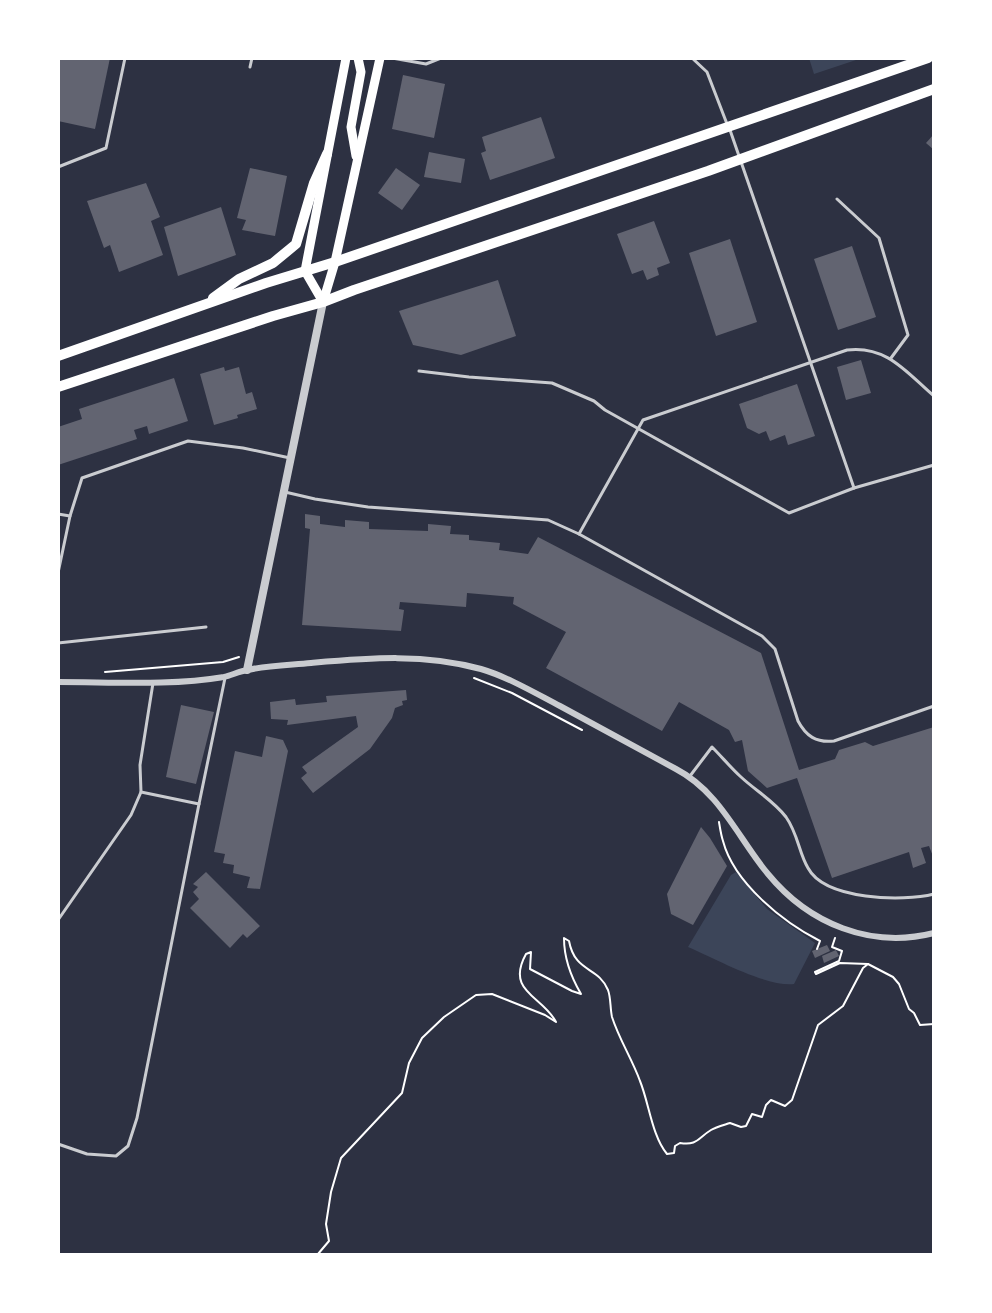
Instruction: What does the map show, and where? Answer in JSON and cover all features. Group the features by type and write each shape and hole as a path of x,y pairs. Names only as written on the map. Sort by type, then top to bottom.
{"main road":[{"path":"323,302 305,271 346,58"},
{"path":"357,161 351,127 361,72 358,58"},
{"path":"323,302 335,262 381,58"},
{"path":"58,356 928,58"},
{"path":"58,387 273,316 323,302 741,159 933,89"},
{"path":"203,305 239,279 273,263 296,244 314,183 327,154"}],"street":[{"path":"247,670 323,302"},
{"path":"58,682 153,683 225,676 247,670 367,658 407,657 445,661 482,670 507,680 690,776 733,822 768,874 790,897 810,912 839,928 861,935 915,938 933,933"}],"lane":[{"path":"58,167 106,148 125,58"},
{"path":"250,67 252,58"},
{"path":"392,58 426,64 441,58"},
{"path":"692,58 707,72 729,127 854,488"},
{"path":"837,199 879,238 908,335 891,358"},
{"path":"579,534 643,420 847,350 860,348 876,351 891,358 933,396"},
{"path":"419,371 552,383 594,401 605,410 789,513 854,488 933,465"},
{"path":"58,573 70,516 82,478 188,441 232,446 292,458"},
{"path":"285,492 368,507 548,520 579,534 762,636 775,648 798,721 803,730 812,738 822,742 834,741 933,706"},
{"path":"58,514 70,516"},
{"path":"58,643 206,627"},
{"path":"58,1144 87,1154 116,1156 128,1146 137,1119 225,676"},
{"path":"58,920 131,815 141,792 140,765 153,683"},
{"path":"690,776 712,747 742,778 767,796 786,817 799,841 808,869 823,883 840,891 865,895 918,898 933,894"},
{"path":"141,792 199,804"}],"path":[{"path":"105,672 223,662"},
{"path":"466,675 512,693 583,730"},
{"path":"717,818 723,841 736,867 769,906 820,941 817,949"},
{"path":"318,1254 329,1241 326,1224 331,1192 341,1158 402,1093 409,1063 422,1038 444,1017 476,995 492,994 545,1015 556,1022 553,1015 529,995 519,975 520,964 526,954 531,952 530,969 581,994 573,980 564,948 564,938 569,941 571,951 581,966 601,977 609,991 612,1016 641,1082 660,1145 668,1154 674,1153 675,1146 680,1143 690,1144 704,1137 711,1130 730,1123 741,1127 746,1126 752,1114 762,1117 766,1105 771,1100 785,1106 792,1100 818,1025 843,1006 863,968 868,964"},
{"path":"835,938 832,947 842,951 839,961 815,972 816,974 840,963 868,964 893,977 899,984 909,1009 914,1013 920,1025 933,1024"}],"shaded area":[{"path":"809,58 859,58 859,59 814,74"},
{"path":"736,872 767,909 815,943 794,984 782,984 755,977 688,947 731,875"}],"building":[{"path":"58,58 110,58 95,129 58,121"},
{"path":"403,75 445,84 434,138 392,129"},
{"path":"541,117 555,158 490,180 481,153 486,151 482,137"},
{"path":"934,134 934,150 926,143"},
{"path":"429,152 465,159 461,183 424,177"},
{"path":"250,168 287,176 275,236 242,230 246,220 237,218"},
{"path":"396,168 420,185 402,210 378,193"},
{"path":"146,183 160,217 151,221 163,255 119,272 110,245 104,248 87,201"},
{"path":"221,207 236,255 178,276 164,227"},
{"path":"654,221 670,263 657,268 659,275 647,280 643,270 632,274 617,234"},
{"path":"730,239 757,322 716,336 689,253"},
{"path":"852,246 876,317 838,330 814,259"},
{"path":"498,280 516,336 461,355 413,345 399,311"},
{"path":"861,360 871,393 846,400 837,367"},
{"path":"224,367 225,371 239,367 246,394 252,392 257,409 237,415 238,418 214,425 200,374"},
{"path":"174,378 188,421 149,434 147,426 134,430 137,439 58,465 58,427 82,419 79,409"},
{"path":"797,384 815,436 788,445 785,435 770,441 766,431 759,434 747,428 739,404"},
{"path":"305,514 320,516 320,524 345,527 345,520 369,522 369,529 428,531 428,524 451,526 450,534 469,535 469,540 500,543 499,550 528,554 538,537 761,653 799,770 835,759 839,750 865,742 873,746 934,727 934,859 929,846 921,848 926,863 913,868 909,852 832,878 797,778 767,788 748,771 742,740 735,742 729,730 679,702 662,731 546,668 566,632 513,604 514,597 467,593 466,607 400,602 399,609 404,610 401,631 302,625 310,529 305,528"},
{"path":"406,690 407,700 402,701 403,705 395,708 392,718 370,749 313,793 301,778 307,773 302,767 358,727 356,716 287,725 288,720 271,719 270,702 295,699 296,705 327,702 326,696"},
{"path":"181,705 214,712 196,784 166,777"},
{"path":"266,736 283,740 288,751 260,889 247,888 250,877 233,873 234,865 223,863 225,854 214,852 235,751 262,757"},
{"path":"701,827 727,866 693,925 671,914 667,894"},
{"path":"206,872 260,926 247,938 243,934 230,948 190,908 199,899 193,892 198,887 193,884"},
{"path":"827,945 830,951 815,958 812,951"},
{"path":"836,950 839,956 824,963 822,956"}]}
